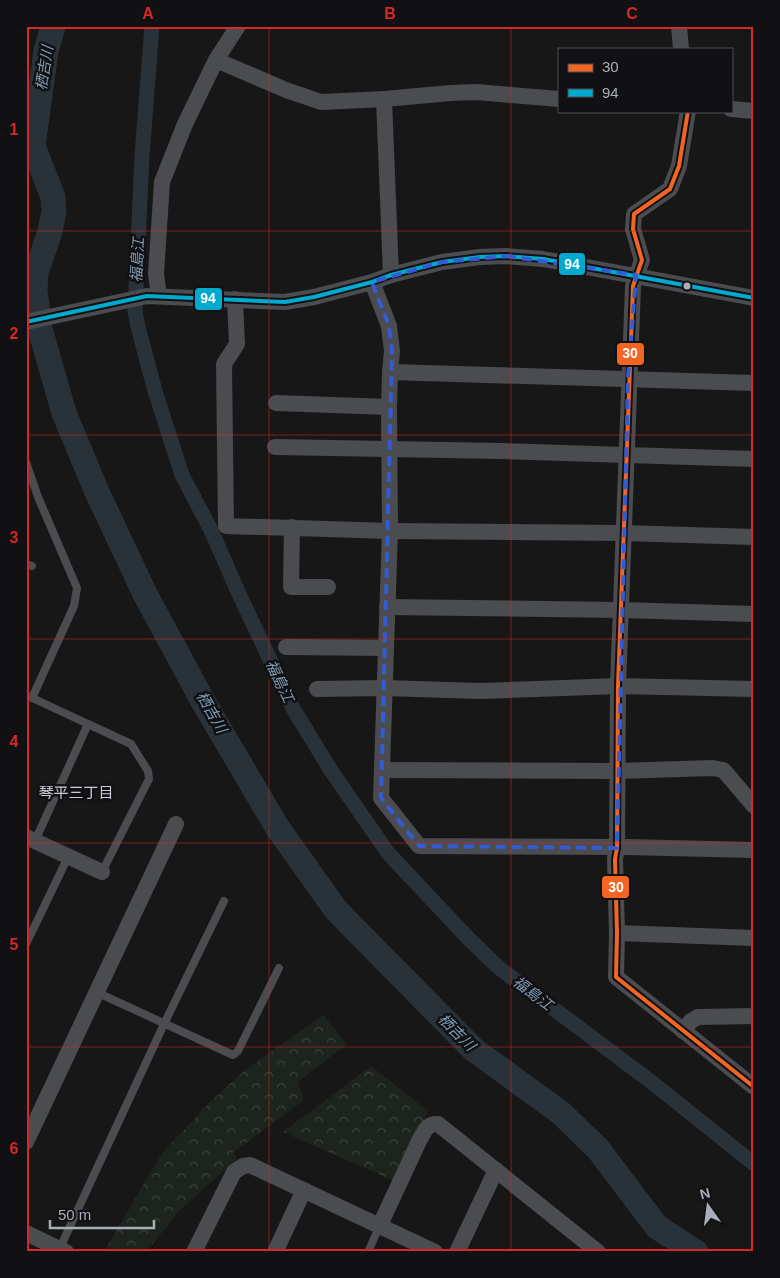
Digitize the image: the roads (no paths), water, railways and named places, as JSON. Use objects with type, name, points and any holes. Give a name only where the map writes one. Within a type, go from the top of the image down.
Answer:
[{"type":"street","points":[[153,296],[162,182],[185,124],[216,60],[238,26]]},
{"type":"street","points":[[679,26],[681,48]]},
{"type":"street","points":[[216,60],[286,90],[322,102],[384,99],[451,92],[476,92],[558,99]]},
{"type":"street","points":[[384,99],[391,275]]},
{"type":"street","points":[[732,109],[754,111]]},
{"type":"street","points":[[688,112],[679,166],[670,188],[634,214],[633,229],[642,260],[633,286],[628,379],[622,610],[618,686],[617,848],[615,859],[616,977],[754,1087]]},
{"type":"street","points":[[26,322],[101,305],[153,296],[285,302],[372,282],[391,275],[442,262],[506,256],[543,259],[754,298]]},
{"type":"street","points":[[372,282],[389,326],[392,352],[389,407],[390,531],[381,798],[419,846],[754,850]]},
{"type":"street","points":[[235,299],[237,344],[224,364],[226,526],[390,531],[624,532],[754,537]]},
{"type":"street","points":[[390,372],[754,383]]},
{"type":"street","points":[[276,403],[389,407]]},
{"type":"street","points":[[275,447],[626,454],[754,459]]},
{"type":"street","points":[[292,527],[291,587],[328,587]]},
{"type":"street","points":[[387,607],[754,614]]},
{"type":"street","points":[[286,646],[386,648]]},
{"type":"street","points":[[317,689],[385,688],[480,691],[618,686],[754,689]]},
{"type":"street","points":[[382,770],[617,771],[718,769],[726,773],[754,806]]},
{"type":"street","points":[[26,1142],[176,824]]},
{"type":"street","points":[[30,839],[102,872]]},
{"type":"street","points":[[617,933],[754,938]]},
{"type":"street","points":[[683,1031],[691,1021],[698,1017],[754,1016]]},
{"type":"street","points":[[380,1225],[420,1139],[428,1126],[438,1124],[598,1252]]},
{"type":"street","points":[[194,1252],[234,1172],[243,1166],[250,1165],[435,1252]]},
{"type":"street","points":[[457,1252],[496,1170]]},
{"type":"street","points":[[275,1252],[304,1190]]},
{"type":"street","points":[[26,1233],[61,1251]]},
{"type":"lane","points":[[26,462],[38,497],[77,588],[74,606],[29,696],[131,744],[148,771],[149,779],[102,872]]},
{"type":"lane","points":[[30,839],[88,724]]},
{"type":"lane","points":[[26,944],[68,857]]},
{"type":"lane","points":[[61,1251],[164,1024],[224,901]]},
{"type":"lane","points":[[96,992],[233,1056],[238,1051],[279,968]]},
{"type":"lane","points":[[368,1252],[380,1225]]},
{"type":"waterway","name":"栖吉川","points":[[53,26],[46,51],[33,146],[53,197],[54,212],[49,235],[36,272],[35,291],[40,329],[64,413],[97,492],[145,594],[204,703],[277,827],[336,910],[473,1049],[561,1113],[598,1149],[657,1227],[696,1252]]},
{"type":"waterway","name":"福島江","points":[[152,26],[142,156],[135,311],[138,327],[155,391],[182,475],[211,530],[294,710],[330,769],[388,853],[468,938],[498,967],[654,1084],[754,1164]]},
{"type":"district","name":"琴平三丁目","points":[[76,792]]}]
